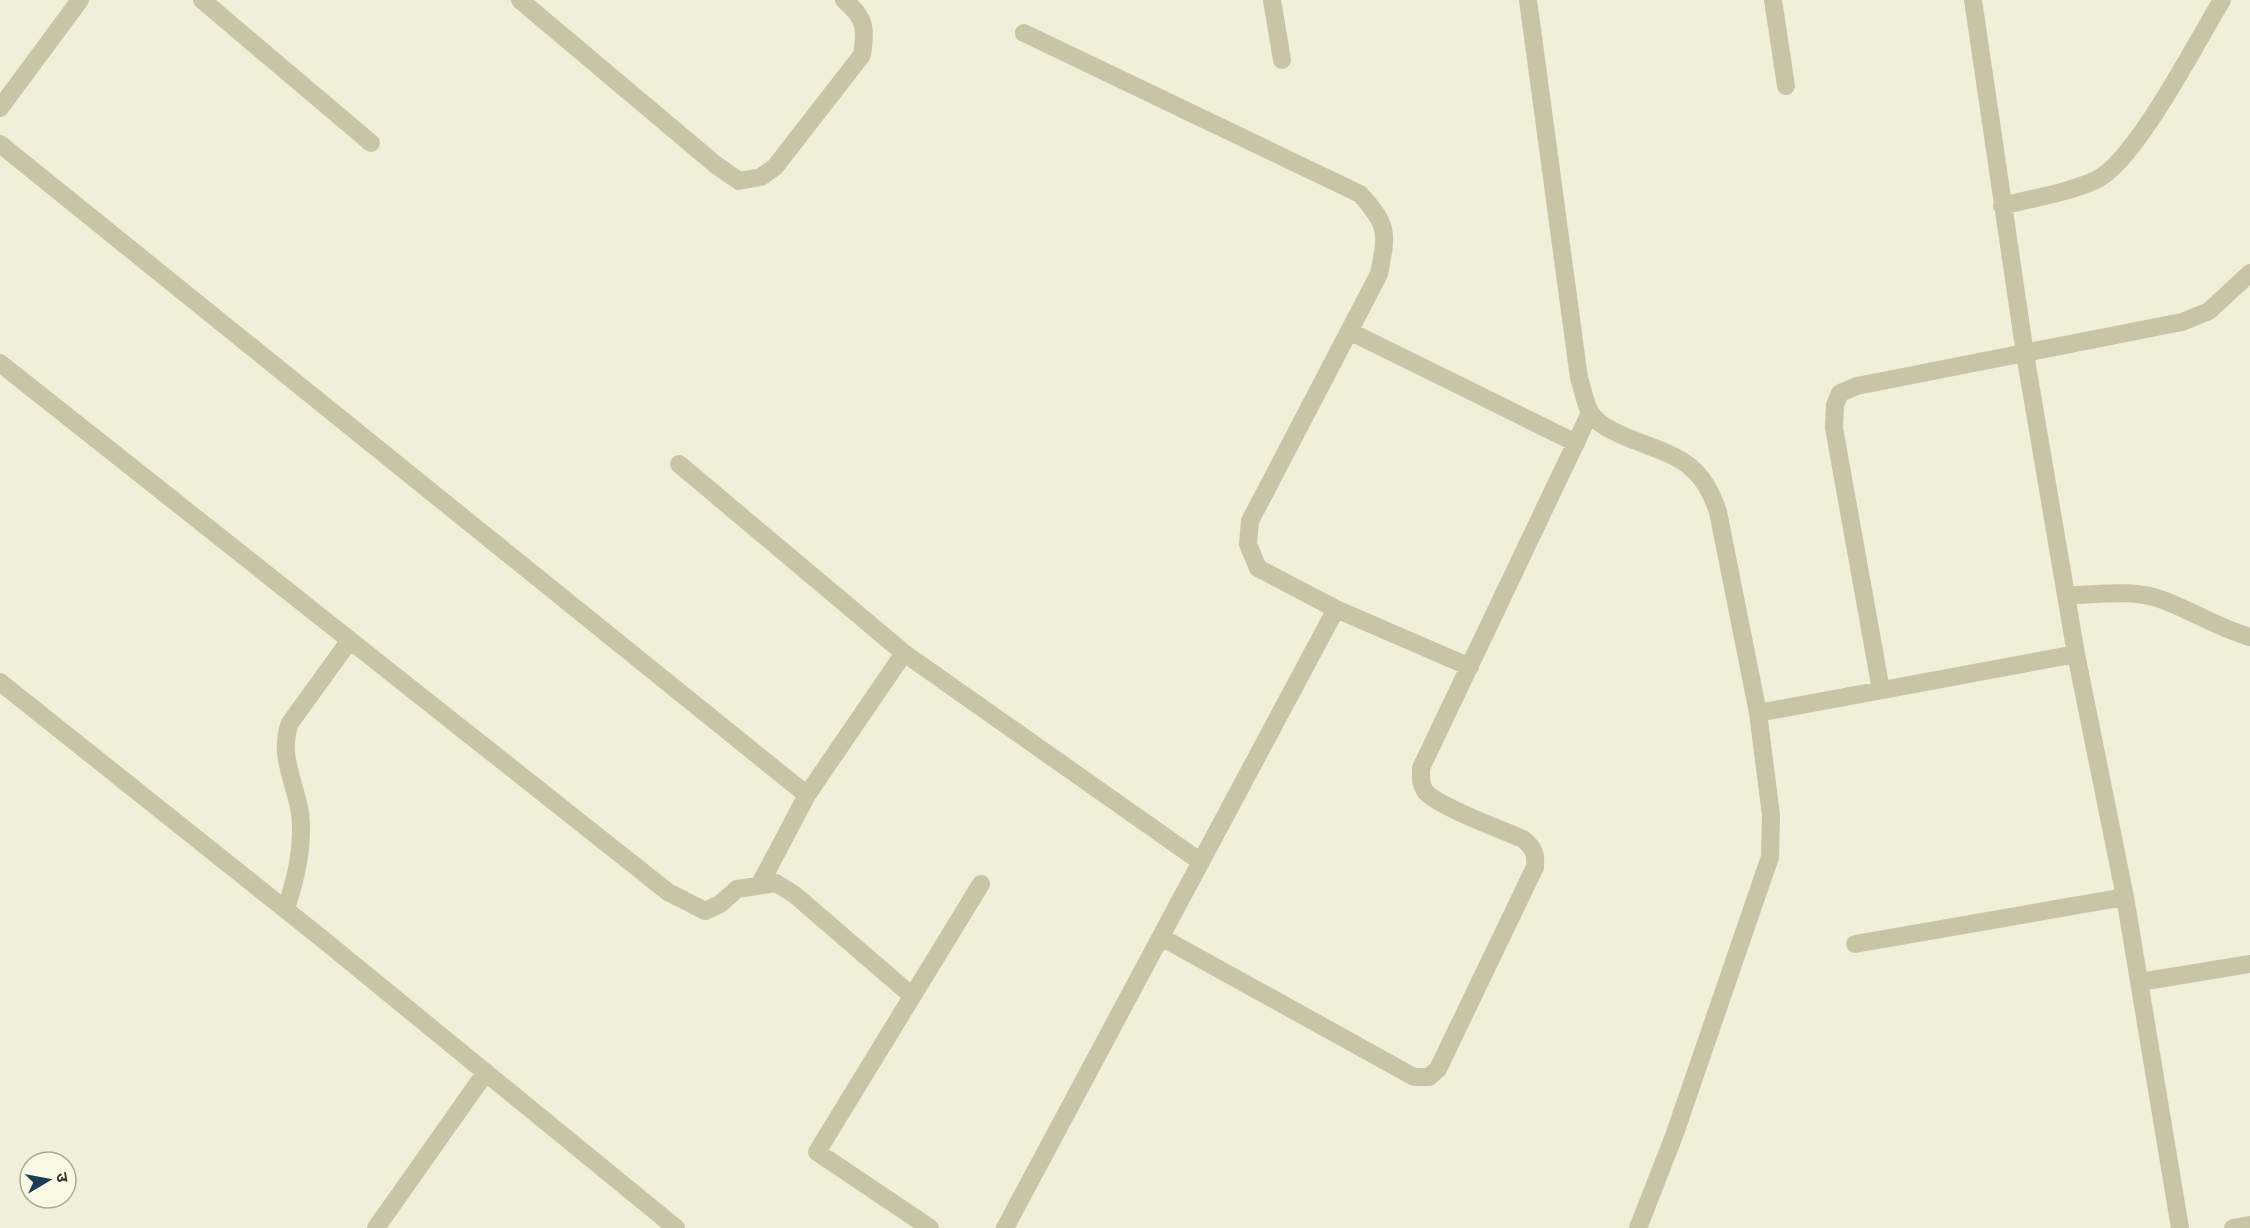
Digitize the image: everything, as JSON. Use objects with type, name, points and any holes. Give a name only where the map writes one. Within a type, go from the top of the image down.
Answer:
[{"type":"street","points":[[0,108],[80,0]]},
{"type":"street","points":[[202,0],[371,143]]},
{"type":"street","points":[[520,0],[716,165],[739,181],[761,177],[775,167],[862,55],[865,33],[861,16],[844,0]]},
{"type":"street","points":[[1272,0],[1282,60]]},
{"type":"street","points":[[1528,0],[1579,378],[1590,413],[1607,429],[1678,458],[1698,471],[1711,489],[1718,512],[1758,713],[1771,815],[1770,856],[1678,1125],[1638,1228]]},
{"type":"street","points":[[1773,0],[1786,86]]},
{"type":"street","points":[[1973,0],[2025,354],[2076,654],[2126,897],[2180,1228]]},
{"type":"street","points":[[2002,206],[2076,186],[2096,179],[2115,167],[2135,142],[2222,0]]},
{"type":"street","points":[[1024,33],[1360,194],[1381,217],[1385,244],[1379,274],[1250,521],[1248,544],[1258,568],[1336,609],[1470,667]]},
{"type":"street","points":[[0,144],[807,795]]},
{"type":"street","points":[[1881,690],[1834,428],[1835,405],[1840,393],[1857,386],[2182,322],[2209,311],[2250,273]]},
{"type":"street","points":[[1349,331],[1576,443]]},
{"type":"street","points":[[0,363],[668,892],[691,906],[705,911],[720,904],[738,889],[776,883],[795,895],[911,994]]},
{"type":"street","points":[[1161,937],[1414,1077],[1429,1077],[1438,1069],[1535,867],[1536,856],[1532,846],[1523,839],[1441,803],[1426,793],[1421,783],[1421,768],[1590,413]]},
{"type":"street","points":[[679,464],[904,653],[1201,862]]},
{"type":"street","points":[[2067,595],[2136,594],[2158,598],[2233,632],[2250,637]]},
{"type":"street","points":[[1005,1228],[1336,609]]},
{"type":"street","points":[[286,909],[301,852],[301,831],[299,812],[284,749],[286,734],[290,723],[350,640]]},
{"type":"street","points":[[760,884],[807,795],[904,653]]},
{"type":"street","points":[[1758,713],[2076,654]]},
{"type":"street","points":[[0,682],[286,909],[676,1228]]},
{"type":"street","points":[[930,1228],[817,1152],[911,994],[981,884]]},
{"type":"street","points":[[1855,944],[2126,897]]},
{"type":"street","points":[[2140,982],[2250,964]]},
{"type":"street","points":[[376,1228],[486,1072]]},
{"type":"street","points":[[2233,1228],[2250,1225]]}]
